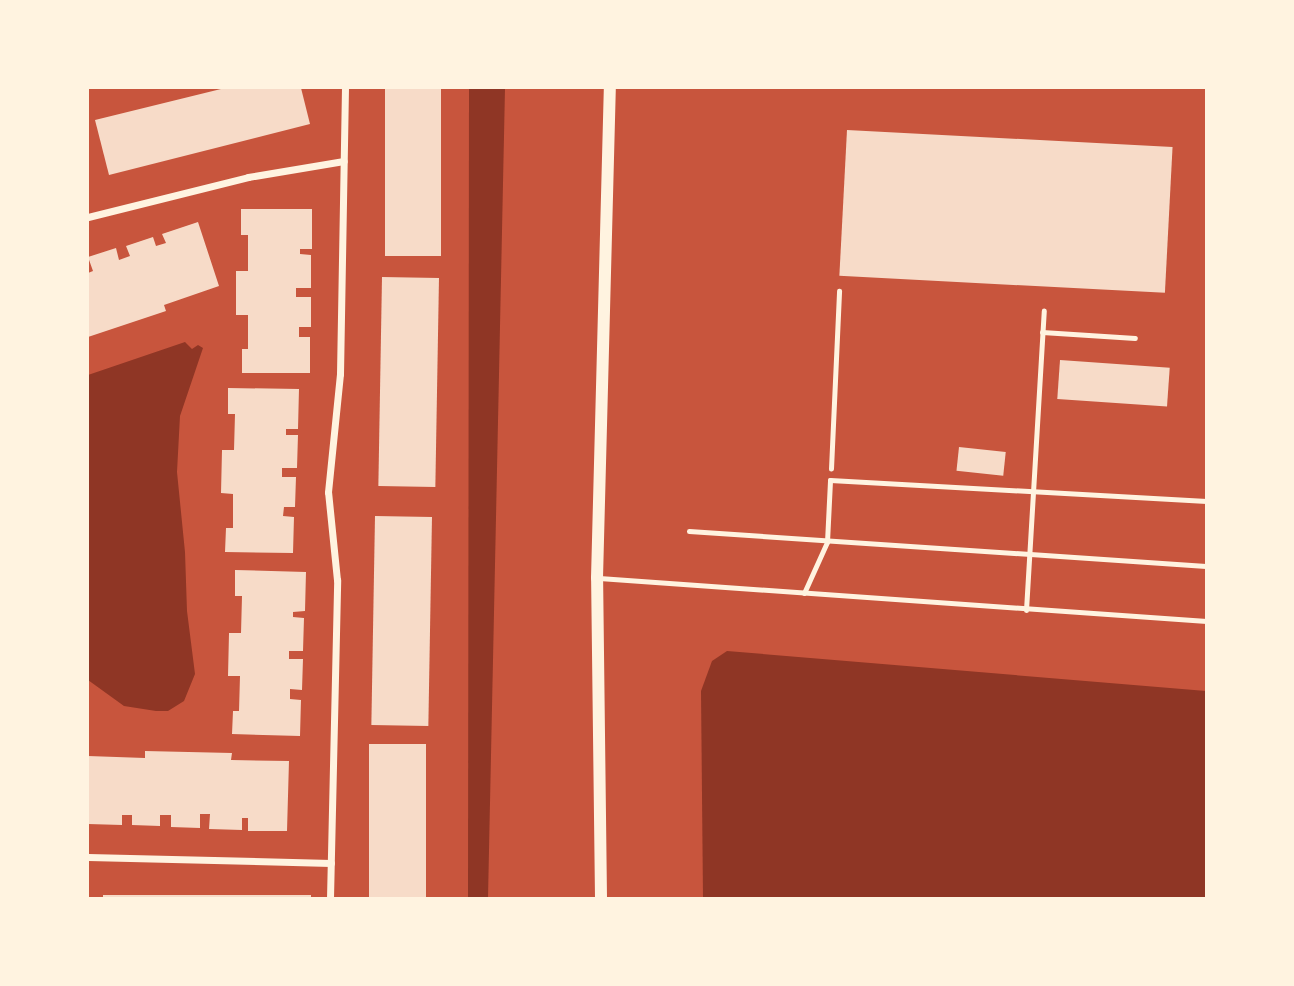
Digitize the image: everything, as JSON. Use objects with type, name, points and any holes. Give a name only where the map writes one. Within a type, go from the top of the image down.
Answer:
[{"type":"street","points":[[330,898],[337,580],[328,492],[340,374],[345,88]]},
{"type":"street","points":[[601,898],[597,578],[610,88]]},
{"type":"street","points":[[88,217],[248,177],[344,161]]},
{"type":"street","points":[[88,857],[331,863]]},
{"type":"lane","points":[[1026,610],[1044,311]]},
{"type":"lane","points":[[1042,332],[1135,338]]},
{"type":"lane","points":[[804,593],[827,542],[830,480],[1206,501]]},
{"type":"lane","points":[[689,531],[1206,566]]},
{"type":"lane","points":[[597,578],[1206,621]]},
{"type":"path","points":[[830,480],[839,291]]},
{"type":"shaded area","points":[[469,88],[505,88],[488,898],[468,898]]},
{"type":"shaded area","points":[[185,342],[192,349],[198,345],[203,348],[180,416],[177,472],[185,552],[187,611],[195,674],[184,701],[168,711],[156,711],[124,706],[88,680],[88,375]]},
{"type":"shaded area","points":[[727,651],[1206,691],[1206,898],[703,898],[701,691],[712,661]]},
{"type":"building","points":[[225,88],[301,88],[310,124],[109,175],[95,120]]},
{"type":"building","points":[[385,88],[441,88],[441,256],[385,256]]},
{"type":"building","points":[[847,130],[1173,147],[1165,293],[839,276]]},
{"type":"building","points":[[241,209],[312,209],[312,249],[300,249],[300,254],[311,255],[311,288],[296,288],[296,297],[311,297],[311,327],[299,327],[299,337],[310,337],[310,373],[242,373],[242,349],[248,349],[248,315],[236,315],[236,271],[248,271],[248,235],[241,235]]},
{"type":"building","points":[[198,222],[219,286],[164,305],[166,311],[88,337],[88,273],[93,271],[88,257],[116,248],[119,260],[130,256],[126,246],[153,237],[156,246],[166,243],[162,234]]},
{"type":"building","points":[[382,277],[439,278],[435,487],[378,486]]},
{"type":"building","points":[[1060,360],[1170,368],[1167,407],[1057,399]]},
{"type":"building","points":[[228,388],[299,389],[298,429],[286,429],[286,435],[298,435],[297,468],[282,468],[282,477],[296,477],[295,507],[284,507],[283,516],[294,517],[293,553],[225,552],[226,528],[233,528],[233,494],[221,493],[222,450],[234,450],[235,414],[228,414]]},
{"type":"building","points":[[959,447],[1006,452],[1003,476],[956,471]]},
{"type":"building","points":[[375,516],[432,517],[428,726],[371,725]]},
{"type":"building","points":[[235,570],[306,572],[305,611],[293,612],[293,617],[304,618],[303,651],[289,651],[289,659],[303,659],[302,690],[290,689],[290,699],[301,700],[300,736],[232,734],[233,711],[239,711],[240,676],[228,676],[229,633],[241,633],[242,596],[235,596]]},
{"type":"building","points":[[369,744],[426,744],[426,898],[369,898]]},
{"type":"building","points":[[145,751],[232,753],[231,760],[289,761],[287,831],[248,831],[248,818],[242,818],[242,830],[209,829],[210,814],[200,814],[200,828],[171,827],[171,815],[160,815],[160,826],[132,825],[132,815],[122,815],[122,825],[88,824],[88,756],[145,758]]},
{"type":"building","points":[[103,895],[311,895],[311,898],[103,898]]}]
